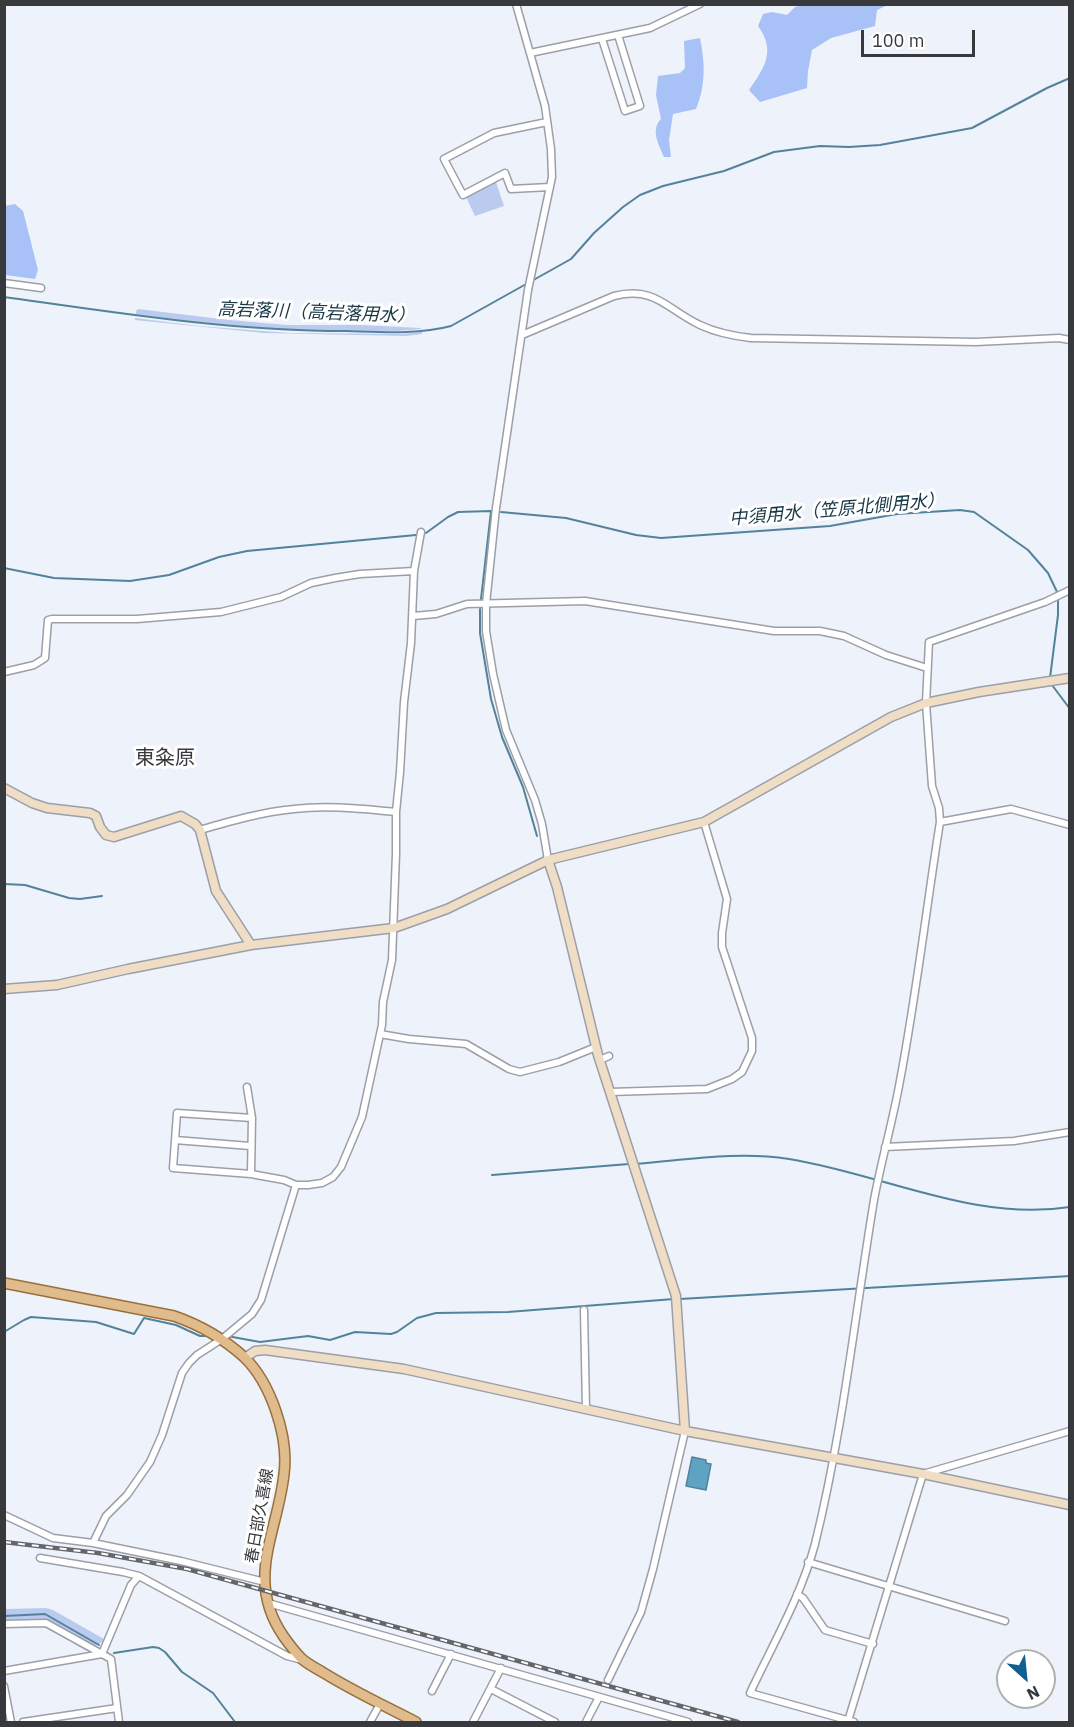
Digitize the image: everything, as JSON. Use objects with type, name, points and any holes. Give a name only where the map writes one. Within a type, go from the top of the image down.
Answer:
[{"type":"main road","name":"春日部久喜線","points":[[4,1283],[174,1316],[198,1324],[222,1339],[245,1358],[268,1393],[276,1411],[285,1454],[284,1474],[266,1559],[265,1582],[268,1603],[275,1622],[302,1660],[340,1683],[416,1722]]},
{"type":"street","points":[[516,4],[545,106],[552,177],[528,290],[496,508],[486,604],[487,640],[506,730],[535,800],[542,824],[549,861],[596,1047],[676,1296],[685,1431],[641,1612],[608,1680]]},
{"type":"street","points":[[530,53],[650,28],[700,4]]},
{"type":"street","points":[[602,39],[625,111],[640,106],[618,35]]},
{"type":"street","points":[[548,122],[494,133],[444,159],[463,195],[505,173],[512,189],[550,187]]},
{"type":"street","points":[[4,283],[41,288]]},
{"type":"street","points":[[522,334],[614,296],[639,293],[649,295],[699,325],[722,334],[751,338],[976,342],[1059,338],[1070,340]]},
{"type":"street","points":[[252,1118],[177,1113],[173,1168],[250,1174],[284,1180],[296,1185],[322,1183],[333,1176],[340,1167],[362,1117],[380,1034],[383,1002],[392,960],[396,812],[404,702],[409,670],[414,571],[422,532]]},
{"type":"street","points":[[4,672],[42,662],[45,658],[48,620],[52,619],[137,619],[221,612],[281,597],[311,583],[360,574],[414,571]]},
{"type":"street","points":[[923,1474],[851,1722],[750,1693],[797,1594],[814,1544],[846,1383],[878,1176],[899,1088],[911,1019],[940,822],[939,808],[932,786],[926,703],[929,642],[1045,602],[1070,590]]},
{"type":"street","points":[[413,616],[436,614],[461,605],[585,601],[774,631],[820,631],[844,636],[886,655],[927,668]]},
{"type":"street","points":[[4,989],[57,985],[251,945],[394,928],[447,909],[549,861],[704,822],[891,717],[926,703],[1070,678]]},
{"type":"street","points":[[4,788],[47,808],[90,813],[96,816],[106,835],[114,837],[181,816],[195,824],[200,830],[216,891],[251,945]]},
{"type":"street","points":[[200,830],[239,819],[294,809],[338,808],[396,812]]},
{"type":"street","points":[[940,822],[1011,809],[1070,825]]},
{"type":"street","points":[[610,1092],[706,1089],[732,1079],[742,1072],[752,1051],[752,1038],[722,947],[727,899],[704,822]]},
{"type":"street","points":[[380,1034],[466,1044],[509,1069],[520,1072],[559,1062],[596,1047]]},
{"type":"street","points":[[600,1060],[609,1056]]},
{"type":"street","points":[[247,1087],[252,1118],[250,1174]]},
{"type":"street","points":[[885,1147],[1014,1141],[1070,1132]]},
{"type":"street","points":[[175,1140],[250,1146]]},
{"type":"street","points":[[93,1543],[106,1516],[127,1495],[150,1462],[162,1435],[182,1373],[197,1355],[222,1339],[252,1314],[261,1300],[296,1185]]},
{"type":"street","points":[[584,1310],[586,1409]]},
{"type":"street","points":[[245,1358],[255,1352],[266,1350],[404,1369],[685,1431],[923,1474],[1070,1505]]},
{"type":"street","points":[[923,1474],[1070,1431]]},
{"type":"street","points":[[4,1515],[53,1538],[93,1543],[181,1561],[265,1582]]},
{"type":"street","points":[[40,1558],[138,1576],[286,1656],[302,1660]]},
{"type":"street","points":[[808,1562],[1005,1621]]},
{"type":"street","points":[[102,1654],[131,1585],[138,1576]]},
{"type":"street","points":[[797,1594],[803,1598],[825,1630],[873,1644]]},
{"type":"street","points":[[268,1603],[688,1722]]},
{"type":"street","points":[[4,1624],[46,1623],[111,1659],[119,1722]]},
{"type":"street","points":[[4,1671],[102,1654]]},
{"type":"street","points":[[432,1691],[451,1654]]},
{"type":"street","points":[[473,1722],[501,1668]]},
{"type":"street","points":[[4,1686],[11,1722]]},
{"type":"street","points":[[490,1689],[555,1722]]},
{"type":"street","points":[[586,1722],[599,1697]]},
{"type":"street","points":[[370,1722],[380,1704]]},
{"type":"street","points":[[23,1722],[117,1708]]},
{"type":"shaded area","points":[[804,5],[888,5],[877,10],[875,26],[831,38],[812,50],[807,88],[760,102],[749,90],[760,74],[766,59],[766,43],[758,26],[763,14],[772,12],[787,15],[795,7]]},
{"type":"shaded area","points":[[700,38],[704,74],[702,91],[696,109],[673,114],[669,140],[671,157],[664,157],[656,133],[661,119],[656,95],[658,76],[680,73],[685,68],[684,41]]},
{"type":"shaded area","points":[[495,179],[504,206],[475,216],[465,195]]},
{"type":"shaded area","points":[[15,204],[23,211],[38,270],[35,279],[5,275],[5,206]]},
{"type":"shaded area","points":[[138,309],[287,325],[361,325],[421,329],[397,331],[291,330],[136,314]]},
{"type":"shaded area","points":[[135,318],[289,333],[402,334],[422,332],[422,334],[406,336],[264,333],[135,320]]},
{"type":"shaded area","points":[[692,1457],[706,1460],[706,1463],[711,1464],[706,1490],[686,1486]]},
{"type":"shaded area","points":[[46,1608],[104,1639],[93,1647],[47,1621],[5,1621],[4,1609]]},
{"type":"waterway","name":"高岩落川（高岩落用水）","points":[[4,297],[175,320],[260,328],[386,332],[438,329],[451,326],[571,259],[594,233],[640,195],[663,186],[724,171],[774,152],[820,146],[880,145],[972,128],[1070,78]]},
{"type":"waterway","name":"中須用水（笠原北側用水）","points":[[501,512],[566,518],[636,535],[661,538],[830,526],[897,514],[960,510],[974,512],[1028,550],[1048,573],[1058,594],[1058,615],[1050,678]]},
{"type":"waterway","points":[[426,533],[458,512],[491,511],[481,599]]},
{"type":"waterway","name":"中須用水（笠原北側用水）","points":[[4,568],[54,578],[130,581],[169,575],[219,557],[247,551],[416,535]]},
{"type":"waterway","points":[[480,609],[480,633],[491,699],[502,737],[523,787],[537,836]]},
{"type":"waterway","name":"中須用水（笠原北側用水）","points":[[1052,685],[1070,709]]},
{"type":"waterway","points":[[4,884],[25,885],[69,898],[102,896]]},
{"type":"waterway","points":[[635,1164],[712,1157],[770,1157],[824,1166],[928,1194],[998,1208],[1034,1210],[1070,1207]]},
{"type":"waterway","points":[[492,1175],[629,1164]]},
{"type":"waterway","points":[[680,1299],[1070,1276]]},
{"type":"waterway","points":[[227,1336],[260,1342],[308,1336],[330,1340],[355,1332],[391,1334],[417,1318],[436,1313],[508,1312],[674,1299]]},
{"type":"waterway","points":[[4,1332],[31,1317],[96,1322],[134,1334],[144,1318],[176,1325],[200,1336],[209,1336]]},
{"type":"waterway","points":[[4,1616],[45,1614],[99,1645]]},
{"type":"waterway","points":[[114,1653],[159,1648],[182,1672],[213,1693],[235,1722]]},
{"type":"railway","points":[[4,1542],[98,1553],[187,1569],[738,1722]]},
{"type":"district","name":"東粂原","points":[[165,758]]}]
